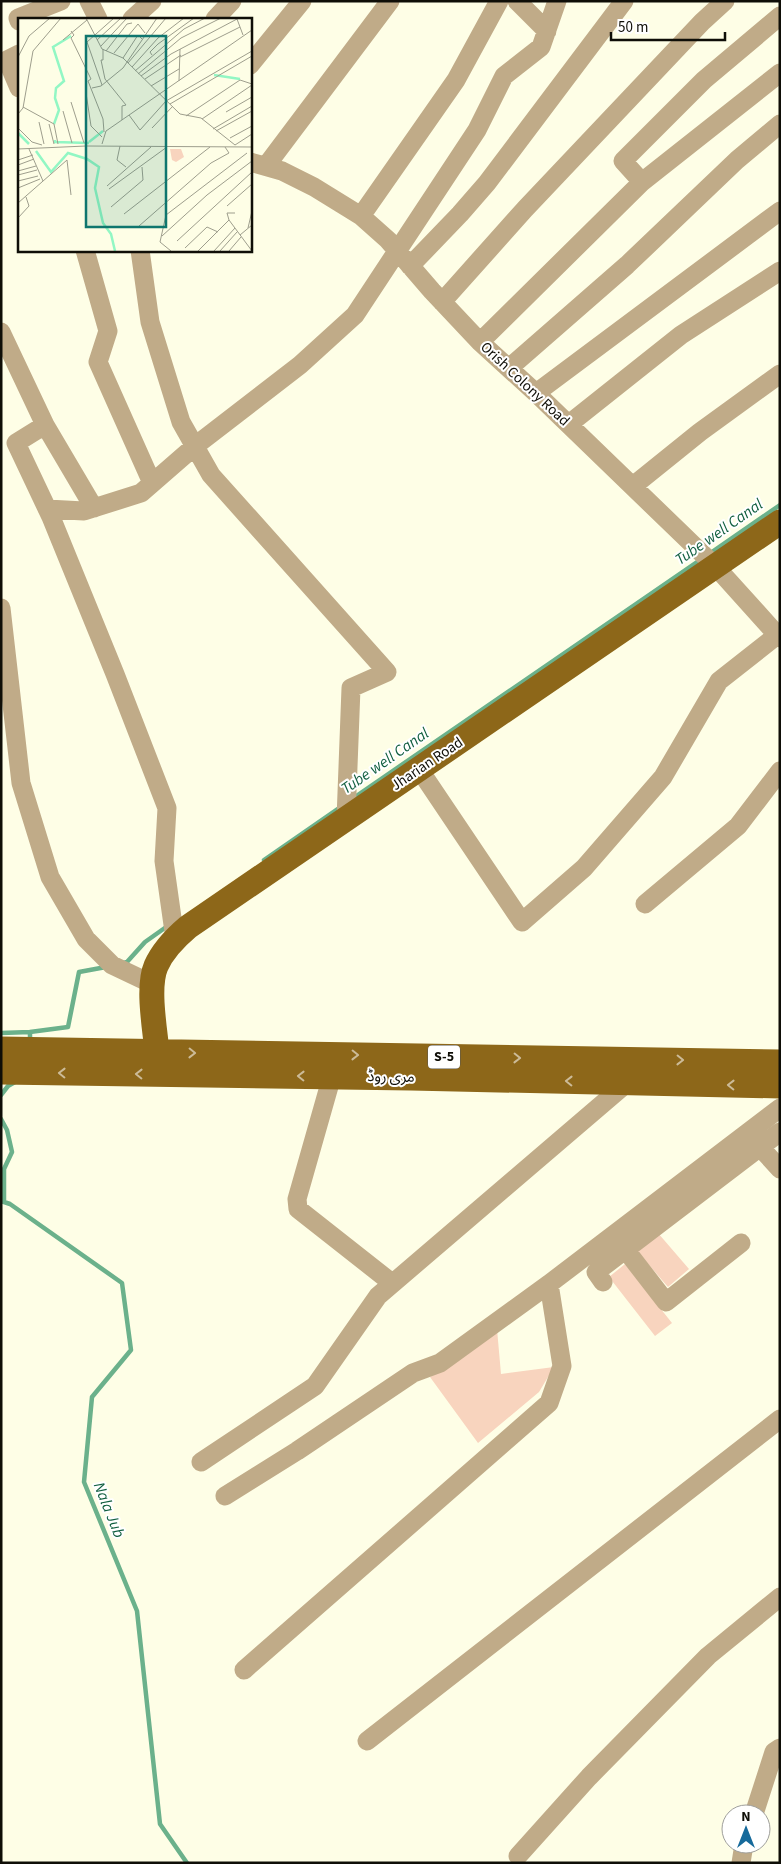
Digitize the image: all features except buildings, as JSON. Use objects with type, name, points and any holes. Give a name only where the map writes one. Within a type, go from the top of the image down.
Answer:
[{"type":"main road","name":"Jharian Road","points":[[157,1052],[152,984],[156,967],[174,939],[188,927],[780,522]]},
{"type":"main road","name":"مری روڈ","points":[[1,1049],[110,1062],[332,1076],[411,1067],[780,1062]]},
{"type":"main road","name":"مری روڈ","points":[[1,1072],[110,1062],[157,1052],[628,1082],[780,1086]]},
{"type":"street","points":[[18,18],[61,1]]},
{"type":"street","points":[[89,1],[98,18]]},
{"type":"street","points":[[133,18],[152,1]]},
{"type":"street","points":[[216,18],[232,1]]},
{"type":"street","points":[[251,64],[302,1]]},
{"type":"street","points":[[258,164],[390,1]]},
{"type":"street","points":[[361,216],[456,80],[499,1]]},
{"type":"street","points":[[516,1],[547,31]]},
{"type":"street","points":[[47,509],[84,511],[141,493],[195,446],[300,365],[355,315],[477,130],[504,76],[541,47],[557,1]]},
{"type":"street","points":[[410,266],[487,184],[624,1]]},
{"type":"street","points":[[442,302],[545,188],[702,22],[726,1]]},
{"type":"street","points":[[642,182],[623,162],[704,80],[780,16]]},
{"type":"street","points":[[18,54],[7,60],[18,86]]},
{"type":"street","points":[[480,342],[642,182],[780,73]]},
{"type":"street","points":[[509,368],[627,265],[737,160],[780,124]]},
{"type":"street","name":"Orish Colony Road","points":[[258,164],[282,171],[314,187],[361,216],[398,251],[480,342],[569,424],[716,567],[779,635]]},
{"type":"street","points":[[536,393],[780,211]]},
{"type":"street","points":[[85,251],[108,331],[98,362],[152,483]]},
{"type":"street","points":[[140,251],[150,322],[181,422],[211,475],[387,672],[351,688],[346,819]]},
{"type":"street","points":[[569,424],[680,335],[780,271]]},
{"type":"street","points":[[1,332],[45,424],[94,508]]},
{"type":"street","points":[[633,486],[700,432],[780,374]]},
{"type":"street","points":[[45,424],[16,442],[47,509],[115,674],[167,808],[164,861],[174,939]]},
{"type":"street","points":[[1,608],[21,783],[50,876],[86,939],[112,965],[152,984]]},
{"type":"street","points":[[419,769],[522,922],[584,868],[663,777],[719,681],[779,635]]},
{"type":"street","points":[[645,904],[738,826],[780,771]]},
{"type":"street","points":[[332,1076],[297,1199],[298,1210],[392,1283]]},
{"type":"street","points":[[201,1462],[315,1386],[378,1296],[628,1082]]},
{"type":"street","points":[[225,1496],[298,1451],[413,1372],[440,1364],[549,1284],[780,1108]]},
{"type":"street","points":[[603,1282],[596,1272],[780,1132]]},
{"type":"street","points":[[760,1146],[780,1169]]},
{"type":"street","points":[[625,1250],[666,1302],[741,1243]]},
{"type":"street","points":[[244,1670],[549,1403],[562,1366],[549,1284]]},
{"type":"street","points":[[367,1742],[780,1419]]},
{"type":"street","points":[[518,1856],[589,1777],[708,1656],[780,1597]]},
{"type":"street","points":[[757,1804],[774,1752],[780,1748]]},
{"type":"shaded area","points":[[658,1233],[689,1269],[668,1287],[637,1251]]},
{"type":"shaded area","points":[[625,1264],[672,1323],[655,1336],[609,1277]]},
{"type":"shaded area","points":[[497,1329],[501,1374],[554,1367],[539,1392],[478,1443],[430,1377],[453,1364]]},
{"type":"waterway","name":"Tube well Canal","points":[[709,554],[780,505]]},
{"type":"waterway","name":"Tube well Canal","points":[[352,799],[700,560]]},
{"type":"waterway","name":"Tube well Canal","points":[[264,860],[342,806]]},
{"type":"waterway","name":"Tube well Canal","points":[[124,963],[145,942],[169,925]]},
{"type":"waterway","name":"Tube well Canal","points":[[30,1032],[68,1027],[79,972],[106,967]]},
{"type":"waterway","points":[[1,1033],[30,1032],[30,1042]]},
{"type":"waterway","points":[[1,1095],[8,1086],[15,1082]]},
{"type":"waterway","points":[[1,1119],[7,1130],[12,1152],[4,1169],[4,1202]]},
{"type":"waterway","name":"Nala Jub","points":[[1,1201],[10,1204],[122,1283],[131,1350],[92,1397],[84,1482],[137,1611],[160,1824],[187,1863]]}]
